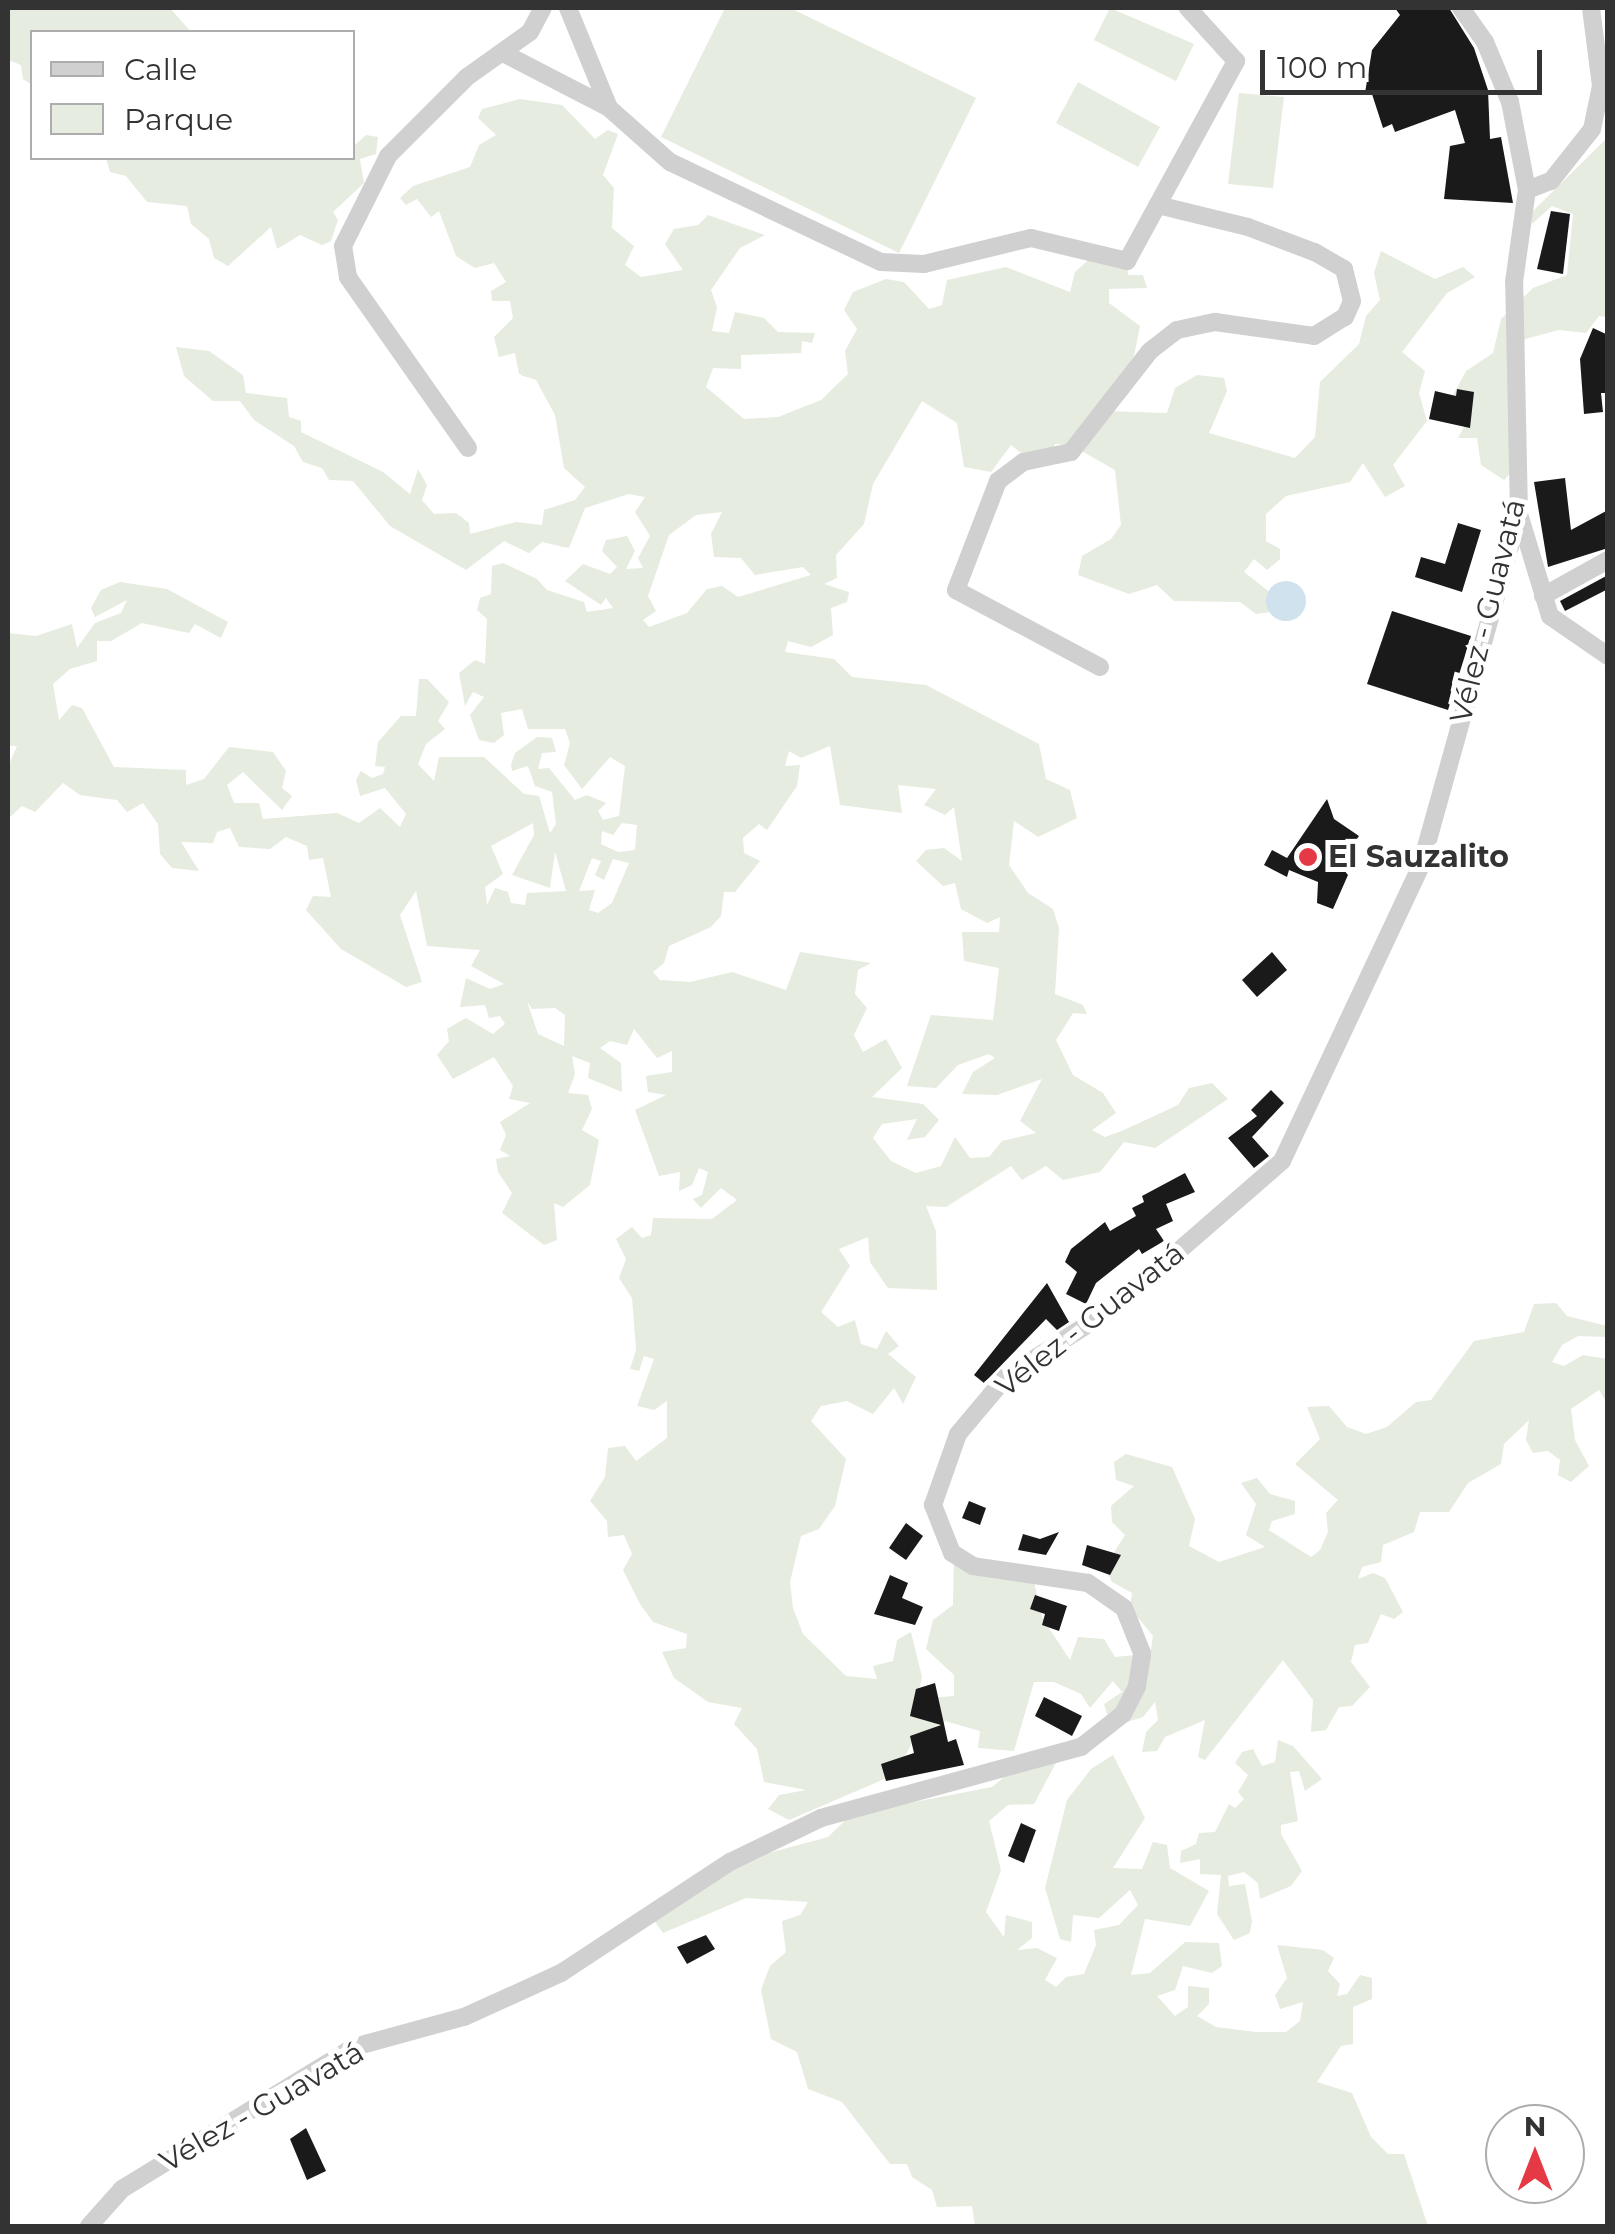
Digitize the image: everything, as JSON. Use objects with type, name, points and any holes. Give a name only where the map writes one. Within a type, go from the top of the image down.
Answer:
[{"type":"street","points":[[468,448],[348,276],[343,246],[388,156],[467,77],[505,54],[530,32],[544,8]]},
{"type":"street","points":[[568,8],[610,108]]},
{"type":"street","points":[[505,54],[610,108],[670,162],[881,262],[924,264],[1032,238],[1127,261],[1236,61],[1188,8]]},
{"type":"street","name":"Vélez - Guavatá","points":[[89,2226],[122,2189],[354,2047],[464,2017],[562,1973],[730,1862],[821,1818],[1080,1747],[1123,1714],[1137,1686],[1142,1653],[1124,1608],[1088,1583],[974,1566],[952,1553],[933,1505],[958,1434],[1006,1377],[1113,1308],[1282,1161],[1421,865],[1519,513],[1514,282],[1527,190],[1510,102],[1485,42],[1461,8]]},
{"type":"street","points":[[1527,190],[1551,181],[1581,149],[1602,106],[1593,12]]},
{"type":"street","points":[[1100,667],[956,590],[998,481],[1023,462],[1071,452],[1150,352],[1177,330],[1215,322],[1314,336],[1345,317],[1352,301],[1344,269],[1314,252],[1248,227],[1158,205]]},
{"type":"street","points":[[1519,513],[1550,616],[1608,656]]},
{"type":"street","points":[[1543,596],[1608,560]]},
{"type":"green space","points":[[8,8],[170,8],[189,30],[30,30],[30,84],[23,79],[21,65],[8,60]]},
{"type":"green space","points":[[725,8],[790,8],[976,98],[899,253],[661,137]]},
{"type":"green space","points":[[1110,8],[1194,44],[1176,81],[1094,40]]},
{"type":"green space","points":[[1078,82],[1160,127],[1138,167],[1056,123]]},
{"type":"green space","points":[[1239,93],[1284,97],[1273,188],[1228,184]]},
{"type":"green space","points":[[520,99],[562,105],[595,139],[608,130],[618,134],[603,175],[614,188],[612,228],[634,246],[625,265],[641,277],[683,270],[665,244],[674,229],[698,225],[708,215],[765,235],[740,248],[711,290],[717,307],[712,331],[729,333],[735,312],[764,318],[778,332],[815,333],[812,343],[802,341],[801,353],[741,355],[741,369],[713,368],[706,387],[744,419],[778,417],[821,400],[848,374],[845,351],[857,329],[844,310],[853,292],[886,279],[904,282],[929,309],[942,305],[947,280],[1006,267],[1070,292],[1075,272],[1104,246],[1127,256],[1128,275],[1143,275],[1147,288],[1109,289],[1109,303],[1140,326],[1134,356],[1104,411],[1167,413],[1175,388],[1197,375],[1224,378],[1227,391],[1209,433],[1295,458],[1315,437],[1320,382],[1359,344],[1366,316],[1380,300],[1374,273],[1381,251],[1435,279],[1463,267],[1475,277],[1447,293],[1402,352],[1425,371],[1419,393],[1427,421],[1393,465],[1405,486],[1385,497],[1363,463],[1350,482],[1286,496],[1266,514],[1266,541],[1280,549],[1280,559],[1267,570],[1254,559],[1244,572],[1272,594],[1270,612],[1256,614],[1240,602],[1174,601],[1157,585],[1129,594],[1078,575],[1082,556],[1111,539],[1121,525],[1115,470],[1071,445],[1055,444],[1050,459],[1030,460],[1011,445],[991,472],[964,467],[957,423],[922,401],[873,484],[864,524],[836,555],[837,578],[824,584],[849,592],[847,602],[831,608],[833,635],[811,647],[788,641],[785,652],[834,659],[852,677],[926,685],[1039,744],[1046,779],[1070,790],[1077,818],[1038,837],[1014,821],[1009,865],[1028,893],[1053,909],[1059,928],[1055,994],[1083,1005],[1087,1014],[1073,1013],[1056,1040],[1073,1075],[1103,1093],[1116,1113],[1092,1130],[1105,1137],[1124,1130],[1178,1105],[1189,1088],[1212,1083],[1228,1099],[1155,1148],[1124,1142],[1100,1172],[1063,1180],[1046,1166],[1022,1180],[1011,1166],[946,1207],[926,1206],[936,1231],[937,1290],[888,1288],[870,1262],[868,1237],[839,1249],[850,1266],[821,1312],[838,1327],[855,1320],[861,1344],[877,1349],[886,1331],[899,1346],[888,1354],[916,1377],[903,1404],[894,1388],[873,1414],[847,1401],[821,1406],[811,1421],[846,1459],[835,1506],[819,1529],[801,1536],[790,1582],[793,1608],[803,1634],[846,1676],[877,1679],[873,1666],[893,1661],[897,1640],[911,1632],[922,1677],[917,1699],[954,1696],[954,1675],[926,1649],[933,1620],[953,1605],[954,1553],[1033,1578],[1043,1619],[1070,1660],[1078,1637],[1104,1639],[1115,1657],[1135,1655],[1148,1670],[1153,1636],[1130,1608],[1132,1593],[1112,1582],[1105,1567],[1125,1535],[1112,1522],[1111,1506],[1134,1486],[1116,1480],[1114,1462],[1126,1454],[1172,1467],[1195,1519],[1189,1546],[1219,1562],[1265,1547],[1246,1535],[1256,1504],[1241,1483],[1257,1478],[1270,1494],[1295,1501],[1295,1514],[1272,1521],[1269,1530],[1311,1557],[1320,1550],[1328,1532],[1326,1513],[1338,1500],[1295,1464],[1320,1439],[1307,1407],[1329,1406],[1347,1427],[1366,1434],[1387,1427],[1416,1402],[1431,1400],[1474,1341],[1524,1332],[1534,1304],[1556,1303],[1567,1316],[1607,1326],[1607,1337],[1578,1336],[1562,1345],[1552,1362],[1564,1366],[1583,1355],[1607,1359],[1607,1403],[1599,1390],[1571,1409],[1575,1440],[1589,1466],[1571,1482],[1558,1475],[1560,1460],[1548,1451],[1533,1453],[1526,1440],[1529,1420],[1504,1444],[1501,1464],[1468,1483],[1449,1512],[1420,1512],[1414,1532],[1383,1545],[1381,1562],[1362,1567],[1358,1579],[1373,1573],[1385,1578],[1403,1612],[1394,1619],[1381,1614],[1368,1643],[1355,1645],[1351,1662],[1370,1687],[1352,1706],[1339,1707],[1326,1730],[1311,1732],[1313,1700],[1283,1660],[1205,1760],[1198,1757],[1205,1720],[1165,1737],[1157,1751],[1142,1752],[1146,1732],[1158,1720],[1155,1702],[1143,1717],[1111,1727],[1104,1704],[1122,1692],[1113,1681],[1090,1708],[1081,1694],[1054,1682],[1034,1682],[1014,1751],[978,1748],[980,1731],[945,1721],[914,1739],[896,1774],[789,1820],[768,1809],[779,1795],[806,1790],[764,1782],[757,1749],[734,1724],[742,1708],[708,1702],[674,1678],[662,1652],[686,1648],[687,1634],[653,1622],[623,1570],[632,1554],[624,1535],[608,1537],[607,1521],[590,1501],[605,1477],[608,1448],[625,1446],[636,1461],[667,1438],[667,1401],[654,1410],[637,1406],[654,1359],[644,1356],[639,1371],[630,1369],[636,1350],[632,1298],[619,1278],[626,1259],[616,1239],[632,1227],[642,1238],[651,1235],[653,1218],[712,1219],[737,1200],[721,1188],[701,1208],[693,1199],[702,1195],[708,1172],[699,1168],[692,1185],[679,1191],[680,1172],[659,1176],[635,1110],[666,1095],[648,1092],[646,1076],[672,1072],[672,1051],[657,1058],[634,1029],[627,1045],[610,1041],[600,1048],[621,1063],[622,1092],[588,1078],[590,1063],[572,1056],[575,1074],[568,1093],[588,1095],[592,1109],[582,1130],[599,1140],[590,1185],[563,1207],[554,1203],[557,1240],[544,1245],[502,1213],[512,1193],[498,1172],[496,1159],[510,1156],[500,1150],[506,1135],[500,1122],[530,1103],[509,1099],[513,1086],[494,1057],[453,1079],[437,1055],[449,1041],[447,1029],[466,1018],[493,1034],[505,1024],[500,1016],[489,1018],[485,1005],[460,1007],[466,978],[490,989],[504,984],[471,966],[480,950],[427,946],[416,891],[400,915],[422,982],[406,987],[341,949],[306,910],[313,896],[331,897],[323,858],[309,860],[307,846],[286,837],[270,849],[239,847],[230,828],[217,832],[213,843],[181,842],[199,871],[172,868],[160,854],[158,824],[143,803],[127,812],[117,800],[80,795],[63,783],[35,812],[22,806],[8,819],[8,767],[17,746],[8,746],[8,633],[36,636],[72,624],[77,648],[95,623],[121,613],[127,600],[95,617],[91,608],[101,590],[120,582],[167,589],[228,622],[221,638],[195,624],[189,633],[142,623],[111,641],[97,641],[97,661],[70,669],[53,684],[59,720],[72,705],[82,708],[114,767],[186,770],[186,785],[204,779],[229,747],[273,752],[286,771],[282,788],[292,796],[282,810],[243,772],[227,785],[234,803],[259,803],[263,819],[337,813],[359,823],[380,808],[400,827],[406,814],[385,788],[360,796],[356,780],[361,771],[372,778],[383,774],[385,767],[375,766],[378,742],[401,716],[416,716],[419,679],[427,679],[449,702],[438,721],[445,729],[426,744],[418,764],[434,781],[439,757],[484,757],[524,794],[539,796],[550,833],[556,824],[552,792],[535,786],[528,766],[512,771],[511,765],[515,753],[537,737],[552,738],[556,752],[542,753],[538,769],[549,768],[575,800],[587,795],[606,803],[598,811],[603,820],[619,816],[625,766],[610,757],[582,789],[564,765],[570,743],[565,729],[528,729],[522,709],[501,713],[504,735],[494,743],[479,740],[470,715],[484,697],[473,692],[465,706],[459,673],[475,660],[485,664],[487,619],[477,610],[480,598],[491,594],[492,566],[503,563],[537,579],[547,590],[584,602],[587,612],[613,608],[606,598],[601,605],[565,581],[583,564],[610,574],[617,567],[602,551],[606,540],[627,536],[635,551],[626,569],[643,568],[638,558],[650,536],[635,512],[645,497],[629,494],[585,508],[569,548],[542,542],[529,553],[504,541],[466,570],[390,526],[353,481],[329,480],[322,468],[303,462],[294,446],[254,420],[240,401],[213,401],[184,376],[176,347],[209,351],[243,375],[246,393],[287,398],[289,417],[301,421],[301,432],[383,472],[410,494],[418,469],[427,485],[422,500],[434,514],[456,513],[469,523],[470,534],[516,522],[542,525],[544,510],[575,500],[585,487],[564,468],[555,415],[536,380],[519,374],[515,353],[499,357],[494,337],[513,318],[510,301],[492,301],[491,291],[506,282],[494,263],[475,268],[456,256],[439,211],[431,217],[417,199],[406,205],[400,198],[413,186],[470,167],[479,145],[496,135],[478,118],[482,109]],"holes":[[[722,512],[711,534],[714,557],[741,558],[755,575],[803,567],[811,575],[738,597],[722,586],[707,589],[687,613],[649,627],[643,620],[656,611],[648,596],[669,535],[696,515]],[[830,746],[840,805],[902,813],[898,785],[936,789],[924,805],[945,815],[954,807],[962,861],[944,848],[926,850],[916,861],[943,886],[955,883],[961,909],[987,923],[1000,917],[999,932],[962,932],[964,961],[999,968],[993,1020],[931,1015],[907,1086],[936,1088],[958,1065],[989,1054],[995,1058],[973,1072],[962,1094],[997,1095],[1042,1079],[1020,1121],[1036,1133],[1002,1141],[989,1157],[970,1158],[955,1137],[941,1166],[916,1173],[891,1161],[873,1138],[882,1124],[917,1119],[907,1140],[925,1137],[939,1120],[923,1104],[872,1097],[902,1068],[886,1039],[863,1052],[854,1035],[867,1008],[855,994],[858,970],[871,963],[800,952],[786,990],[732,972],[690,982],[660,980],[653,972],[664,963],[669,946],[711,927],[721,916],[724,892],[735,892],[760,861],[744,853],[743,838],[759,824],[767,830],[797,786],[800,765],[785,766],[789,751],[801,758]],[[533,823],[534,835],[512,875],[550,888],[555,852],[566,891],[527,893],[525,905],[511,903],[508,892],[495,888],[487,905],[485,887],[503,874],[491,846]],[[622,823],[637,825],[635,850],[618,852],[601,844],[602,831],[613,835]],[[592,858],[601,861],[595,875],[604,880],[613,859],[629,863],[612,903],[598,913],[589,910],[595,890],[579,891]],[[527,1001],[532,1009],[555,1008],[565,1015],[564,1046],[538,1034]]]},
{"type":"green space","points":[[366,135],[378,137],[376,154],[360,159],[364,183],[333,212],[338,220],[331,241],[322,245],[300,235],[277,249],[271,227],[228,266],[214,258],[209,239],[191,224],[187,206],[147,202],[126,176],[110,172],[107,160],[355,160],[355,145]]},
{"type":"green space","points":[[1607,138],[1607,317],[1599,316],[1586,333],[1559,330],[1525,339],[1517,373],[1516,467],[1504,480],[1481,465],[1477,438],[1458,438],[1466,423],[1452,397],[1466,371],[1493,353],[1501,319],[1533,288],[1567,275],[1573,214],[1552,206],[1532,224],[1532,212]]},
{"type":"green space","points":[[1278,1740],[1293,1746],[1322,1779],[1305,1791],[1299,1771],[1290,1772],[1298,1821],[1281,1825],[1281,1834],[1302,1871],[1291,1886],[1260,1899],[1258,1883],[1244,1872],[1228,1876],[1229,1886],[1245,1884],[1252,1921],[1250,1933],[1234,1940],[1217,1914],[1221,1875],[1200,1874],[1200,1859],[1180,1863],[1181,1851],[1196,1844],[1199,1833],[1215,1832],[1229,1804],[1235,1808],[1244,1799],[1238,1792],[1248,1775],[1235,1763],[1242,1752],[1253,1749],[1262,1766],[1275,1762]]},
{"type":"green space","points":[[1113,1755],[1145,1818],[1113,1868],[1142,1869],[1153,1842],[1167,1845],[1170,1868],[1209,1891],[1190,1926],[1145,1919],[1131,1975],[1150,1973],[1185,1942],[1219,1943],[1222,1966],[1212,1973],[1183,1966],[1175,1990],[1157,1996],[1175,2016],[1188,2007],[1188,1986],[1209,1988],[1209,2004],[1197,2016],[1216,2027],[1256,2032],[1286,2032],[1300,2021],[1303,2002],[1280,2009],[1275,1995],[1287,1978],[1277,1945],[1323,1950],[1334,1958],[1328,1971],[1340,1984],[1337,1996],[1347,1994],[1360,1975],[1372,1978],[1372,1999],[1353,2007],[1353,2044],[1341,2046],[1317,2082],[1352,2093],[1371,2137],[1388,2154],[1404,2154],[1428,2226],[975,2226],[972,2206],[937,2207],[932,2190],[912,2177],[907,2164],[890,2164],[842,2102],[808,2089],[797,2052],[771,2039],[761,1990],[770,1966],[786,1952],[782,1921],[800,1915],[808,1902],[746,1898],[663,1933],[645,1908],[742,1860],[828,1837],[852,1814],[992,1787],[1015,1768],[1057,1761],[1034,1804],[1008,1805],[989,1821],[1001,1870],[986,1912],[1004,1937],[1006,1915],[1032,1922],[1032,1938],[1017,1950],[1037,1948],[1057,1958],[1045,1980],[1056,1987],[1066,1977],[1084,1974],[1096,1945],[1094,1930],[1119,1925],[1138,1905],[1130,1890],[1099,1918],[1073,1915],[1071,1942],[1060,1939],[1045,1888],[1067,1800],[1091,1769]]},
{"type":"water","points":[[1286,581],[1300,587],[1306,601],[1300,615],[1286,621],[1272,615],[1266,601],[1272,587]]},
{"type":"building","points":[[1395,8],[1449,8],[1474,48],[1488,90],[1490,139],[1501,137],[1513,203],[1444,199],[1450,146],[1465,143],[1455,110],[1395,132],[1392,124],[1383,128],[1371,91],[1365,93],[1372,50],[1400,15]]},
{"type":"building","points":[[1551,211],[1570,214],[1563,274],[1537,269]]},
{"type":"building","points":[[1593,328],[1608,335],[1608,393],[1601,393],[1603,412],[1584,414],[1580,359]]},
{"type":"building","points":[[1457,389],[1474,392],[1470,428],[1429,419],[1435,391],[1456,396]]},
{"type":"building","points":[[1565,478],[1571,530],[1608,510],[1608,548],[1548,567],[1534,482]]},
{"type":"building","points":[[1458,523],[1481,530],[1462,592],[1415,577],[1421,557],[1445,564]]},
{"type":"building","points":[[1608,575],[1608,589],[1565,611],[1560,601]]},
{"type":"building","points":[[1392,611],[1471,636],[1448,710],[1367,684]]},
{"type":"building","name":"El Sauzalito","points":[[1327,799],[1334,819],[1359,836],[1339,864],[1348,875],[1333,909],[1317,903],[1318,882],[1289,870],[1287,877],[1264,865],[1272,850],[1287,858]]},
{"type":"building","points":[[1272,952],[1287,970],[1257,997],[1242,980]]},
{"type":"building","points":[[1271,1090],[1284,1103],[1252,1137],[1269,1156],[1254,1168],[1228,1138],[1257,1116],[1251,1110]]},
{"type":"building","points":[[1185,1173],[1195,1192],[1166,1204],[1173,1221],[1156,1229],[1164,1241],[1142,1254],[1139,1249],[1096,1283],[1086,1304],[1066,1294],[1077,1272],[1065,1262],[1071,1249],[1105,1222],[1110,1231],[1136,1216],[1132,1208],[1144,1202],[1142,1196]]},
{"type":"building","points":[[1047,1283],[1069,1322],[1057,1330],[1046,1319],[984,1383],[974,1375]]},
{"type":"building","points":[[969,1501],[986,1508],[980,1525],[962,1518]]},
{"type":"building","points":[[906,1523],[923,1536],[906,1560],[889,1548]]},
{"type":"building","points":[[1059,1532],[1046,1555],[1018,1550],[1023,1534],[1040,1539]]},
{"type":"building","points":[[1087,1545],[1121,1555],[1110,1575],[1082,1565]]},
{"type":"building","points":[[890,1575],[908,1583],[902,1598],[923,1607],[915,1625],[874,1614]]},
{"type":"building","points":[[1035,1595],[1067,1606],[1059,1631],[1042,1625],[1045,1614],[1030,1609]]},
{"type":"building","points":[[935,1683],[948,1742],[956,1739],[964,1765],[886,1781],[881,1764],[914,1753],[910,1736],[941,1725],[910,1716],[916,1689]]},
{"type":"building","points":[[1044,1697],[1082,1716],[1072,1736],[1035,1716]]},
{"type":"building","points":[[1021,1823],[1036,1830],[1024,1863],[1008,1856]]},
{"type":"building","points":[[706,1935],[715,1949],[687,1964],[677,1947]]},
{"type":"building","points":[[306,2128],[326,2171],[307,2180],[290,2139]]},
{"type":"place","name":"El Sauzalito","points":[[1308,857]]}]
